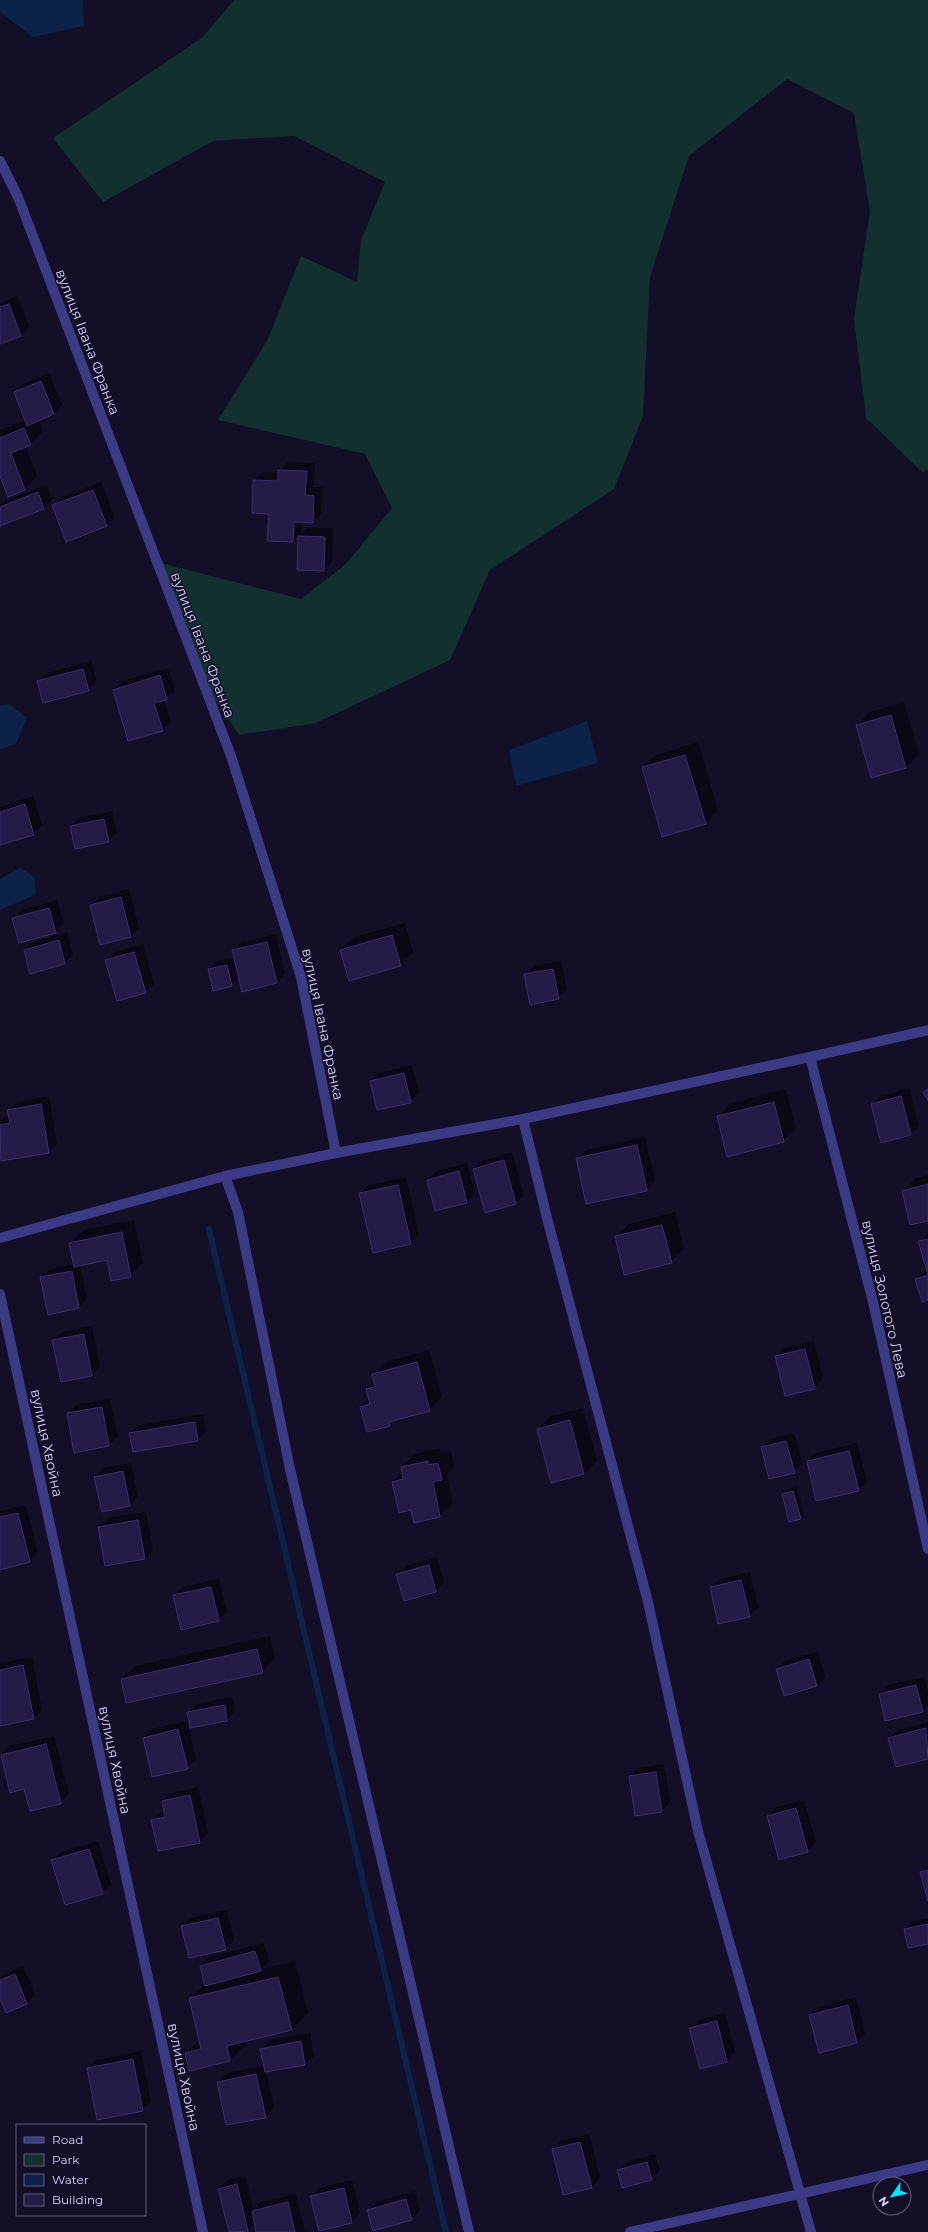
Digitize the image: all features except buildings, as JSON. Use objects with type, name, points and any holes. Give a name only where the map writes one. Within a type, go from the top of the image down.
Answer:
[{"type":"street","name":"вулиця Івана Франка","points":[[0,161],[18,197],[231,756],[301,976],[336,1153]]},
{"type":"street","points":[[0,1238],[225,1176],[336,1153],[523,1119],[928,1030]]},
{"type":"street","name":"вулиця Золотого Лева","points":[[810,1057],[872,1302],[928,1549]]},
{"type":"street","points":[[523,1119],[547,1218],[648,1602],[698,1831],[799,2195],[811,2232]]},
{"type":"street","points":[[225,1176],[238,1212],[290,1469],[469,2232]]},
{"type":"street","name":"вулиця Хвойна","points":[[0,1294],[203,2232]]},
{"type":"street","points":[[630,2232],[928,2165]]},
{"type":"green space","points":[[234,0],[928,0],[928,470],[922,472],[866,418],[854,319],[870,211],[854,113],[787,79],[689,156],[650,277],[643,416],[614,489],[490,570],[450,660],[316,723],[239,735],[192,666],[157,562],[301,599],[345,565],[392,508],[365,454],[218,420],[268,339],[301,256],[357,282],[361,240],[385,182],[294,136],[213,141],[103,202],[53,138],[203,37]]},
{"type":"water","points":[[0,0],[83,0],[84,26],[33,37],[0,12]]},
{"type":"water","points":[[9,704],[27,718],[16,744],[0,749],[0,706]]},
{"type":"water","points":[[587,721],[598,763],[516,786],[509,750]]},
{"type":"water","points":[[21,867],[35,878],[35,895],[0,910],[0,879]]},
{"type":"waterway","points":[[209,1229],[446,2232]]}]
